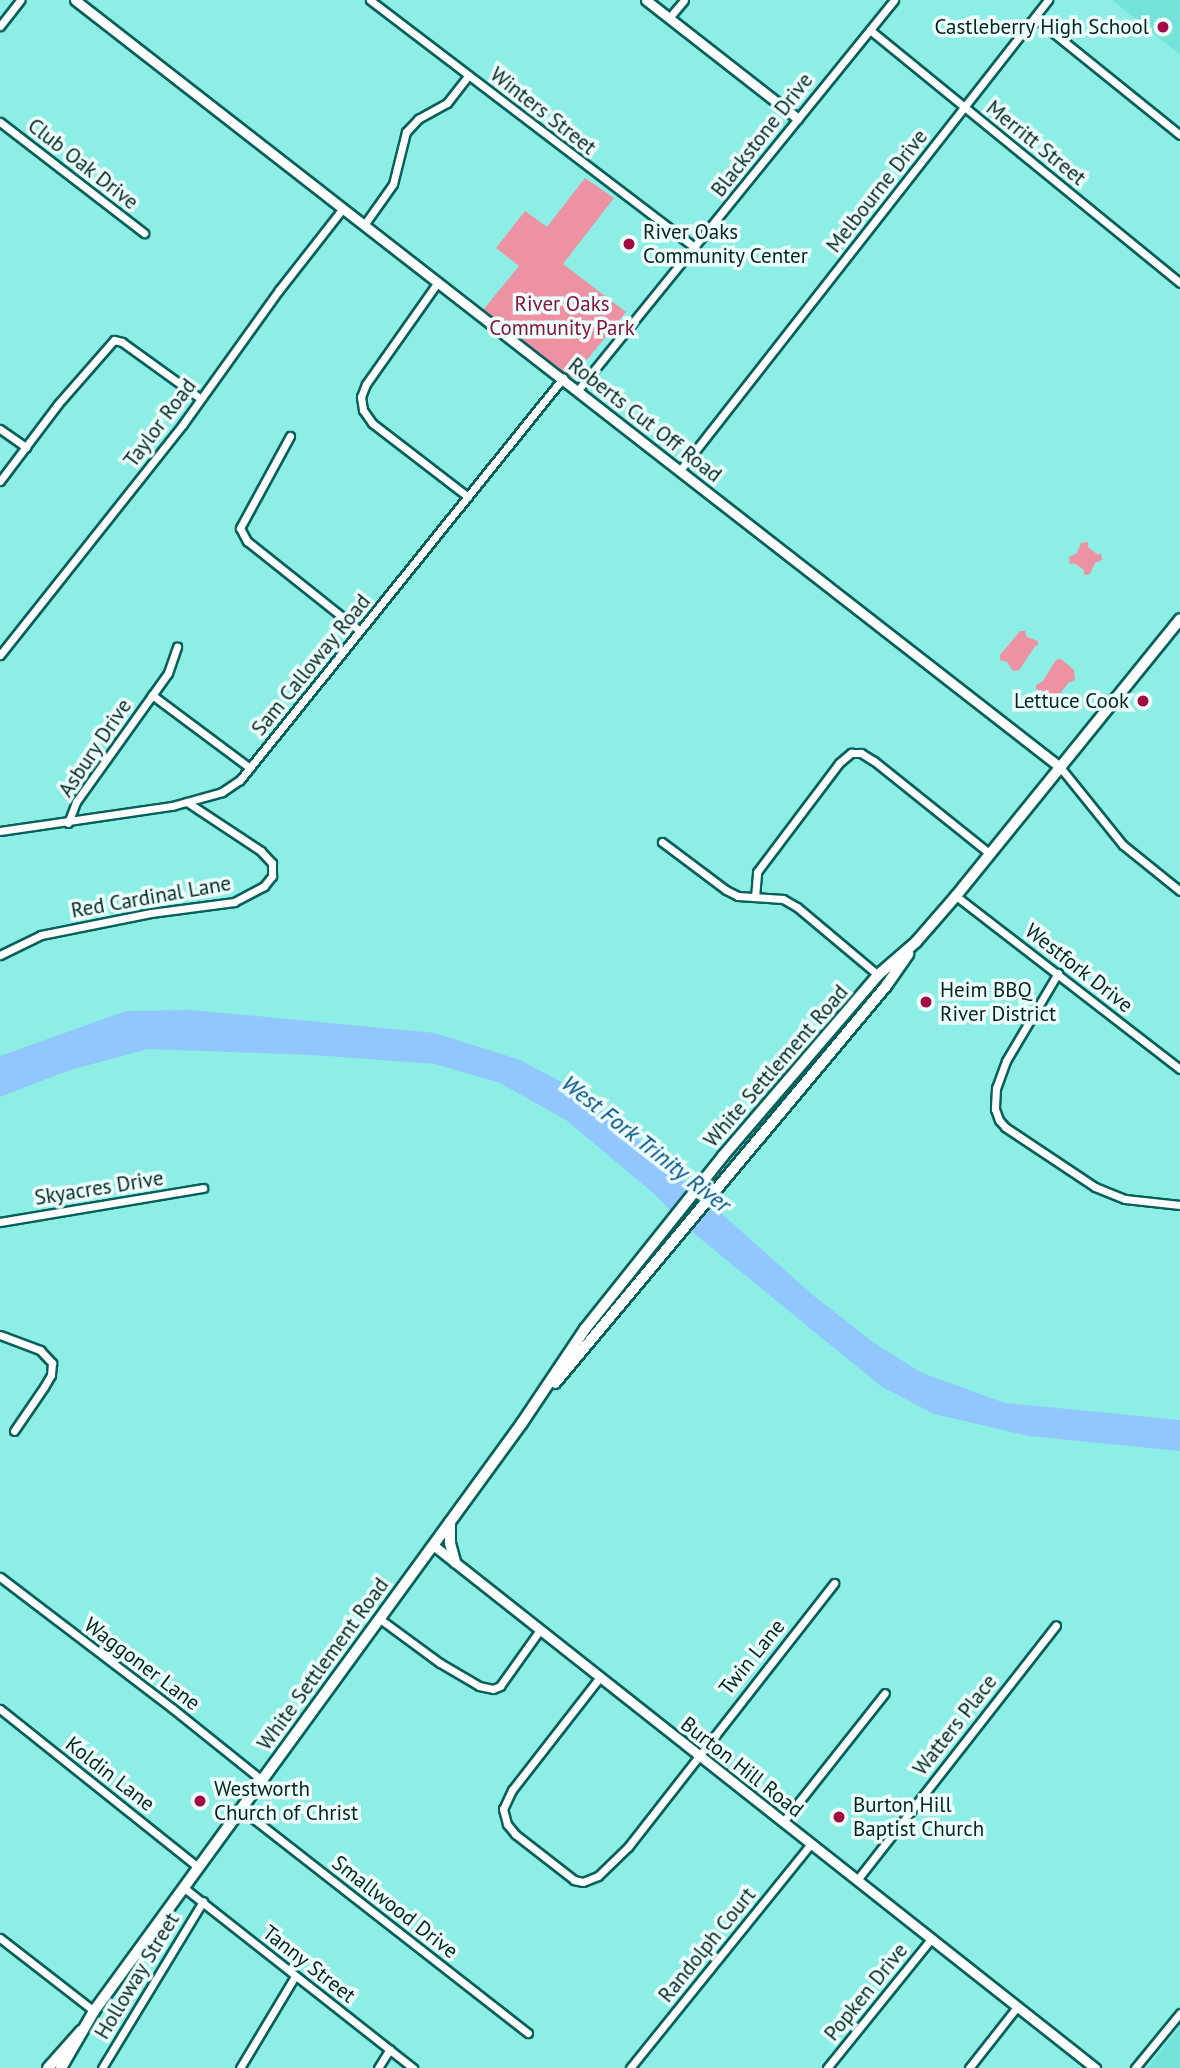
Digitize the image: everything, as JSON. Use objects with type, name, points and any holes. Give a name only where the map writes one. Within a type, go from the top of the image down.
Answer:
[{"type":"main road","name":"White Settlement Road","points":[[522,1423],[868,1007],[916,942],[1180,619]]},
{"type":"main road","name":"White Settlement Road","points":[[61,2068],[94,2011],[522,1423],[585,1329],[652,1242],[878,975],[916,942]]},
{"type":"main road","points":[[859,999],[868,1007]]},
{"type":"main road","points":[[450,1522],[450,1543],[455,1562]]},
{"type":"main road","points":[[48,2068],[81,2031]]},
{"type":"street","points":[[0,26],[20,0]]},
{"type":"street","name":"Roberts Cut Off Road","points":[[75,0],[681,469],[1060,767]]},
{"type":"street","name":"Winters Street","points":[[370,0],[695,248]]},
{"type":"street","points":[[646,0],[797,118]]},
{"type":"street","points":[[669,18],[684,0]]},
{"type":"street","name":"Blackstone Drive","points":[[578,390],[894,0]]},
{"type":"street","name":"Melbourne Drive","points":[[681,469],[1048,0]]},
{"type":"street","points":[[1035,18],[1180,135]]},
{"type":"street","name":"Merritt Street","points":[[870,30],[1180,283]]},
{"type":"street","points":[[364,225],[393,184],[406,132],[418,120],[447,103],[468,76]]},
{"type":"street","name":"Club Oak Drive","points":[[0,122],[144,233]]},
{"type":"street","name":"Taylor Road","points":[[0,655],[201,398],[343,208]]},
{"type":"street","points":[[438,282],[366,384],[361,397],[363,410],[372,423],[468,497]]},
{"type":"street","points":[[0,481],[114,340],[122,342],[201,398]]},
{"type":"street","name":"Sam Calloway Road","points":[[0,831],[68,823],[187,802],[222,792],[250,768],[563,378]]},
{"type":"street","points":[[0,429],[26,447]]},
{"type":"street","points":[[290,436],[240,528],[247,541],[360,631]]},
{"type":"street","name":"Asbury Drive","points":[[68,823],[76,802],[174,663],[177,647]]},
{"type":"street","name":"Asbury Drive","points":[[152,695],[250,768]]},
{"type":"street","points":[[755,897],[757,872],[839,763],[851,753],[861,753],[874,761],[990,853]]},
{"type":"street","points":[[1060,767],[1123,845],[1180,891]]},
{"type":"street","name":"Red Cardinal Lane","points":[[0,956],[41,935],[151,913],[234,902],[264,886],[272,876],[272,863],[261,851],[187,802]]},
{"type":"street","points":[[663,842],[726,890],[738,896],[783,899],[797,907],[878,975]]},
{"type":"street","name":"Westfork Drive","points":[[956,896],[1180,1069]]},
{"type":"street","points":[[1058,973],[1006,1061],[996,1088],[995,1109],[999,1120],[1024,1141],[1095,1187],[1125,1199],[1180,1205]]},
{"type":"street","name":"Skyacres Drive","points":[[0,1222],[203,1188]]},
{"type":"street","points":[[0,1335],[40,1350],[52,1363],[51,1375],[14,1431]]},
{"type":"street","name":"Burton Hill Road","points":[[433,1545],[1090,2067]]},
{"type":"street","name":"Waggoner Lane","points":[[0,1577],[262,1780]]},
{"type":"street","name":"Twin Lane","points":[[600,1677],[512,1790],[503,1809],[507,1824],[515,1834],[574,1880],[583,1882],[598,1875],[628,1847],[697,1754],[834,1583]]},
{"type":"street","points":[[380,1619],[440,1663],[479,1686],[493,1689],[500,1686],[540,1630]]},
{"type":"street","name":"Watters Place","points":[[857,1880],[1056,1625]]},
{"type":"street","points":[[783,1822],[885,1693]]},
{"type":"street","name":"Koldin Lane","points":[[0,1709],[197,1866]]},
{"type":"street","name":"Smallwood Drive","points":[[241,1809],[528,2033]]},
{"type":"street","name":"Randolph Court","points":[[631,2068],[811,1844]]},
{"type":"street","name":"Tanny Street","points":[[183,1887],[413,2068]]},
{"type":"street","name":"Holloway Street","points":[[102,2068],[203,1901]]},
{"type":"street","points":[[0,1938],[94,2011]]},
{"type":"street","name":"Popken Drive","points":[[827,2068],[931,1939]]},
{"type":"street","points":[[240,2068],[295,1976]]},
{"type":"street","points":[[969,2068],[1017,2007]]},
{"type":"street","points":[[1135,2068],[1180,2013]]},
{"type":"street","points":[[378,2068],[390,2049]]},
{"type":"shaded area","name":"Castleberry High School","points":[[1112,0],[1180,0],[1180,55]]},
{"type":"shaded area","points":[[192,1010],[435,1033],[520,1060],[567,1085],[624,1127],[814,1296],[874,1343],[922,1373],[1005,1403],[1180,1420],[1180,1451],[1029,1436],[934,1414],[882,1387],[696,1235],[652,1192],[566,1120],[500,1083],[435,1064],[313,1055],[148,1049],[70,1070],[0,1097],[0,1056],[126,1011]]},
{"type":"shaded area","points":[[1180,2026],[1180,2068],[1147,2068]]},
{"type":"green space","name":"River Oaks Community Park","points":[[585,178],[614,198],[563,264],[626,312],[572,378],[483,310],[519,266],[496,248],[525,211],[547,227]]},
{"type":"green space","points":[[1088,542],[1088,547],[1098,555],[1101,553],[1102,560],[1095,563],[1090,574],[1084,575],[1084,570],[1074,563],[1070,564],[1069,557],[1077,553],[1081,543]]},
{"type":"green space","points":[[1020,631],[1025,631],[1027,637],[1038,641],[1038,646],[1036,645],[1019,670],[1013,671],[1007,662],[1000,660],[1000,655]]},
{"type":"green space","points":[[1061,659],[1074,670],[1075,680],[1068,683],[1057,698],[1060,702],[1053,702],[1049,695],[1036,689],[1036,685],[1043,681],[1056,660]]},
{"type":"place","name":"Castleberry High School","points":[[1163,27]]},
{"type":"place","name":"River Oaks Community Center","points":[[629,244]]},
{"type":"place","name":"Lettuce Cook","points":[[1143,701]]},
{"type":"place","name":"Heim BBQ River District","points":[[926,1002]]},
{"type":"place","name":"Westworth Church of Christ","points":[[200,1801]]},
{"type":"place","name":"Burton Hill Baptist Church","points":[[839,1817]]},
{"type":"water label","name":"West Fork Trinity River","points":[[646,1144]]}]
